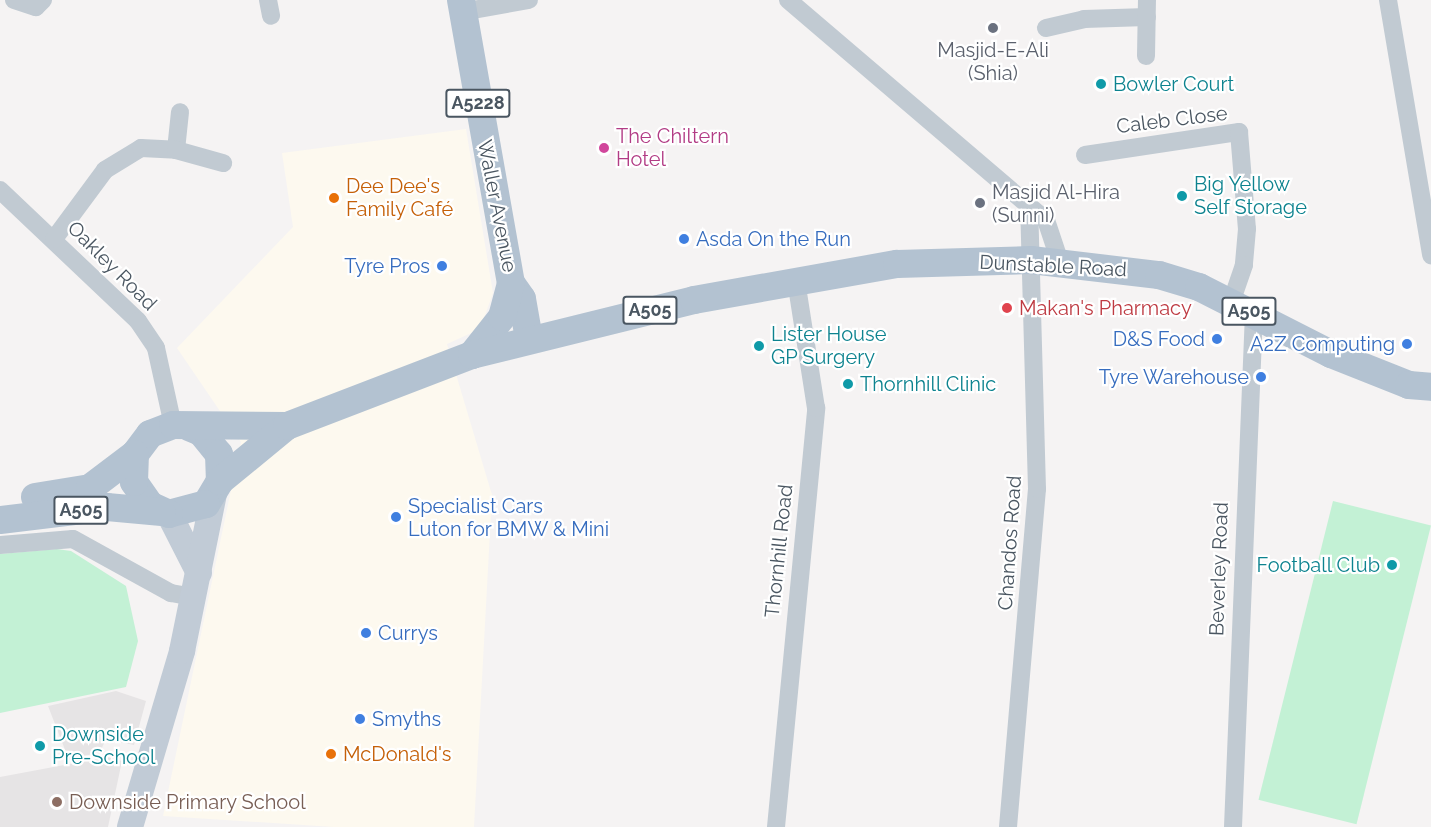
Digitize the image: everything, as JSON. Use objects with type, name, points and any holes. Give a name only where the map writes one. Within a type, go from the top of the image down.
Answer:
[{"type":"main road","name":"Waller Avenue","points":[[462,6],[511,283],[522,299],[529,338]]},
{"type":"main road","name":"Dunstable Road","points":[[796,280],[897,264],[1031,260],[1159,275],[1243,308],[1331,354],[1410,385],[1431,387]]},
{"type":"main road","name":"A505","points":[[217,488],[287,426],[472,355],[529,338],[796,280]]},
{"type":"main road","points":[[472,355],[502,317],[511,283]]},
{"type":"main road","points":[[181,426],[207,437],[219,454],[217,488],[195,510],[166,513],[137,488],[135,454],[150,434],[181,426]]},
{"type":"main road","name":"A505","points":[[181,426],[287,426]]},
{"type":"main road","name":"A505","points":[[0,501],[90,488],[135,454]]},
{"type":"main road","name":"A505","points":[[0,520],[107,507],[166,513]]},
{"type":"street","points":[[14,0],[36,7],[43,0]]},
{"type":"street","points":[[462,6],[529,0]]},
{"type":"street","points":[[788,0],[1046,220],[1060,262]]},
{"type":"street","points":[[1388,0],[1431,255]]},
{"type":"street","points":[[1046,28],[1084,19],[1147,9],[1146,56]]},
{"type":"street","points":[[176,150],[180,112]]},
{"type":"street","name":"Caleb Close","points":[[1084,154],[1239,132],[1247,230],[1243,308]]},
{"type":"street","points":[[54,239],[105,170],[141,148],[176,150],[224,163]]},
{"type":"street","name":"Oakley Road","points":[[0,190],[138,321],[150,339],[181,426]]},
{"type":"street","name":"Chandos Road","points":[[1008,827],[1037,489],[1029,206]]},
{"type":"street","name":"Thornhill Road","points":[[776,827],[816,408],[796,280]]},
{"type":"street","name":"Beverley Road","points":[[1233,827],[1243,308]]},
{"type":"street","points":[[130,827],[193,597],[217,488]]},
{"type":"street","points":[[166,513],[199,573]]},
{"type":"street","points":[[0,545],[73,539],[171,592],[193,597]]},
{"type":"shaded area","points":[[466,129],[493,293],[480,329],[447,344],[492,495],[474,827],[334,827],[163,816],[241,442],[177,348],[293,227],[282,153]]},
{"type":"shaded area","points":[[116,691],[146,701],[134,745],[106,739],[100,752],[69,760],[48,706]]},
{"type":"shaded area","name":"Downside Primary School","points":[[107,757],[122,761],[108,827],[0,827],[0,777]]},
{"type":"green space","points":[[1333,501],[1431,525],[1356,824],[1258,800]]},
{"type":"green space","points":[[57,549],[71,551],[126,586],[138,641],[126,687],[0,713],[0,554]]},
{"type":"place","name":"Masjid-E-Ali (Shia)","points":[[993,28]]},
{"type":"place","name":"Bowler Court","points":[[1101,84]]},
{"type":"place","name":"The Chiltern Hotel","points":[[604,148]]},
{"type":"place","name":"Big Yellow Self Storage","points":[[1182,196]]},
{"type":"place","name":"Dee Dee's Family Café","points":[[334,198]]},
{"type":"place","name":"Masjid Al-Hira (Sunni)","points":[[980,203]]},
{"type":"place","name":"Asda On the Run","points":[[684,239]]},
{"type":"place","name":"Tyre Pros","points":[[442,266]]},
{"type":"place","name":"Makan's Pharmacy","points":[[1007,308]]},
{"type":"place","name":"D&S Food","points":[[1217,339]]},
{"type":"place","name":"A2Z Computing","points":[[1407,344]]},
{"type":"place","name":"Lister House GP Surgery","points":[[759,346]]},
{"type":"place","name":"Tyre Warehouse","points":[[1261,377]]},
{"type":"place","name":"Thornhill Clinic","points":[[848,384]]},
{"type":"place","name":"Specialist Cars Luton for BMW & Mini","points":[[396,517]]},
{"type":"place","name":"Football Club","points":[[1392,565]]},
{"type":"place","name":"Currys","points":[[366,633]]},
{"type":"place","name":"Smyths","points":[[360,719]]},
{"type":"place","name":"Downside Pre-School","points":[[40,746]]},
{"type":"place","name":"McDonald's","points":[[331,754]]},
{"type":"place","name":"Downside Primary School","points":[[57,802]]}]
